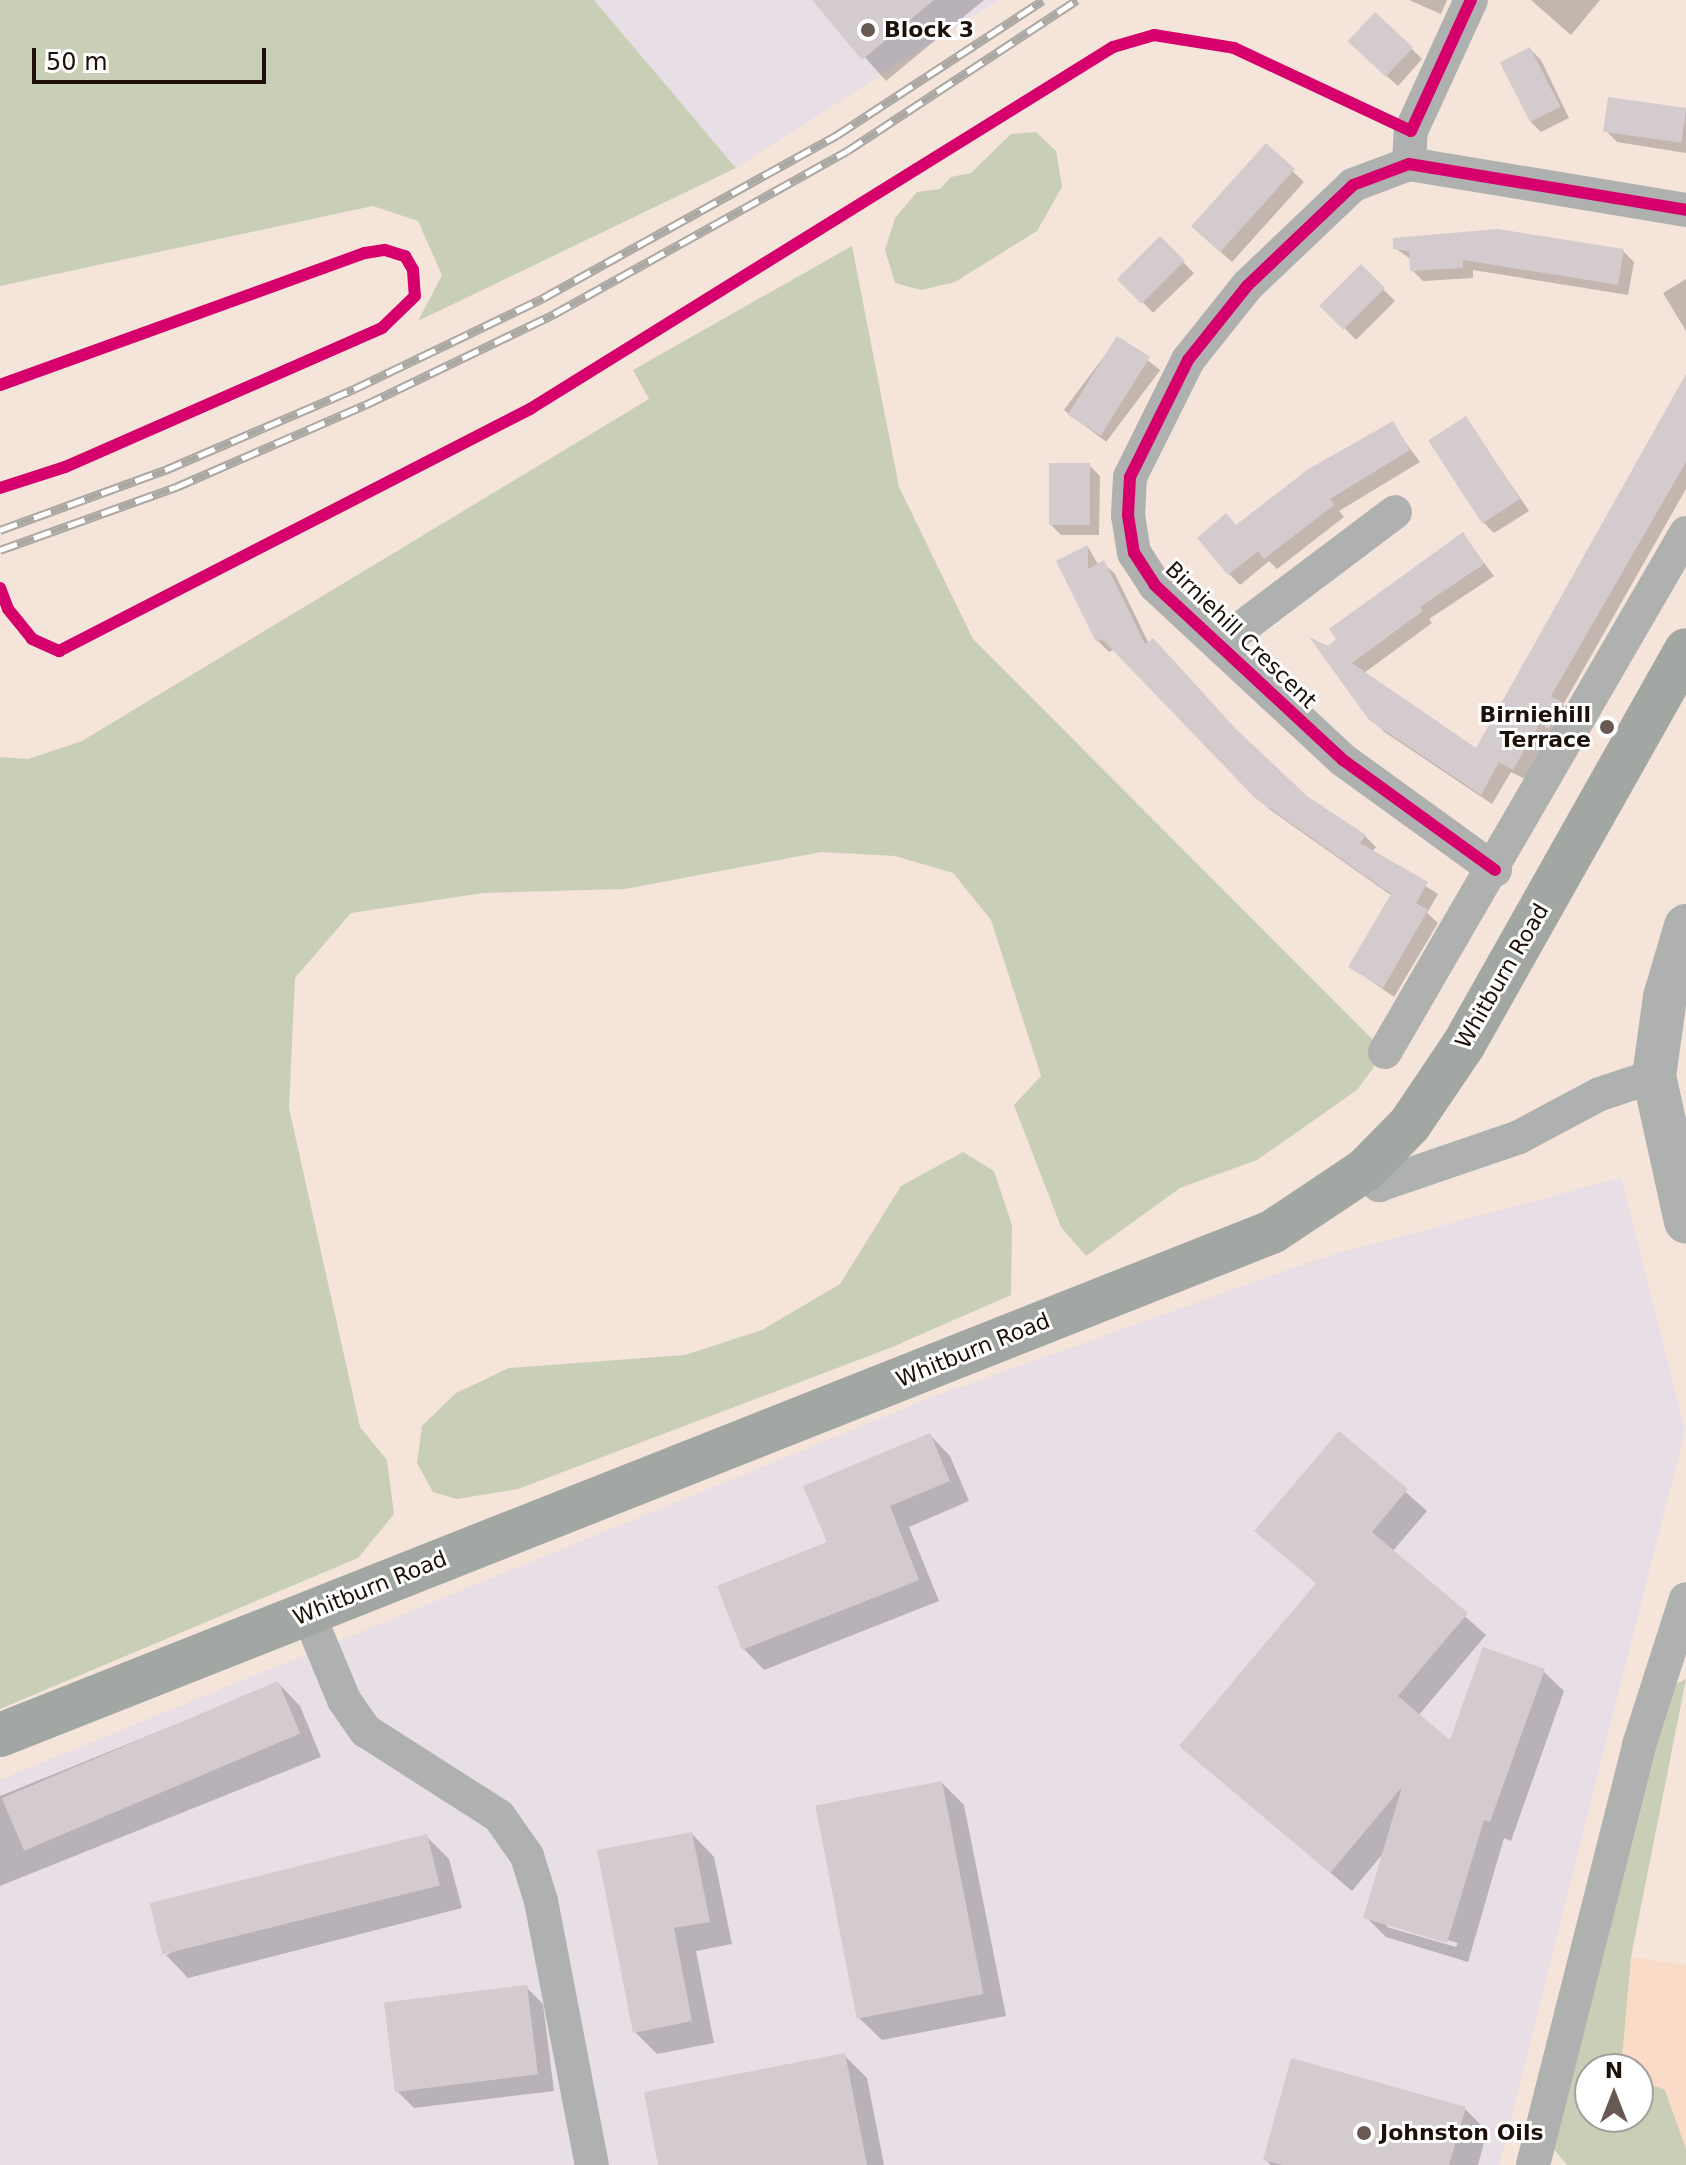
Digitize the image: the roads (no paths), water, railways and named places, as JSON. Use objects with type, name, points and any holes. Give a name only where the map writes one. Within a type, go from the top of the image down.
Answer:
[{"type":"main road","name":"Whitburn Road","points":[[0,1735],[1272,1232],[1365,1170],[1410,1124],[1464,1044],[1686,650]]},
{"type":"street","points":[[1409,164],[1411,131],[1471,0]]},
{"type":"street","name":"Birniehill Crescent","points":[[1495,870],[1343,760],[1155,585],[1134,553],[1128,515],[1130,477],[1188,360],[1247,286],[1353,185],[1409,164],[1686,210]]},
{"type":"street","points":[[1220,644],[1395,512]]},
{"type":"street","points":[[1385,1052],[1495,870],[1686,533]]},
{"type":"street","points":[[1686,926],[1665,997],[1654,1076],[1686,1222]]},
{"type":"street","points":[[1365,1170],[1379,1185],[1519,1137],[1600,1094],[1654,1076]]},
{"type":"street","points":[[1533,2165],[1639,1745],[1686,1599]]},
{"type":"street","points":[[308,1613],[344,1700],[366,1731],[499,1816],[527,1856],[541,1901],[592,2165]]},
{"type":"railway","points":[[0,530],[165,470],[354,389],[543,298],[837,135],[1043,0]]},
{"type":"railway","points":[[0,550],[176,487],[365,405],[554,314],[847,151],[1077,0]]},
{"type":"place","name":"Block 3","points":[[868,30]]},
{"type":"place","name":"Birniehill Terrace","points":[[1607,727]]},
{"type":"place","name":"Johnston Oils","points":[[1364,2133]]}]
